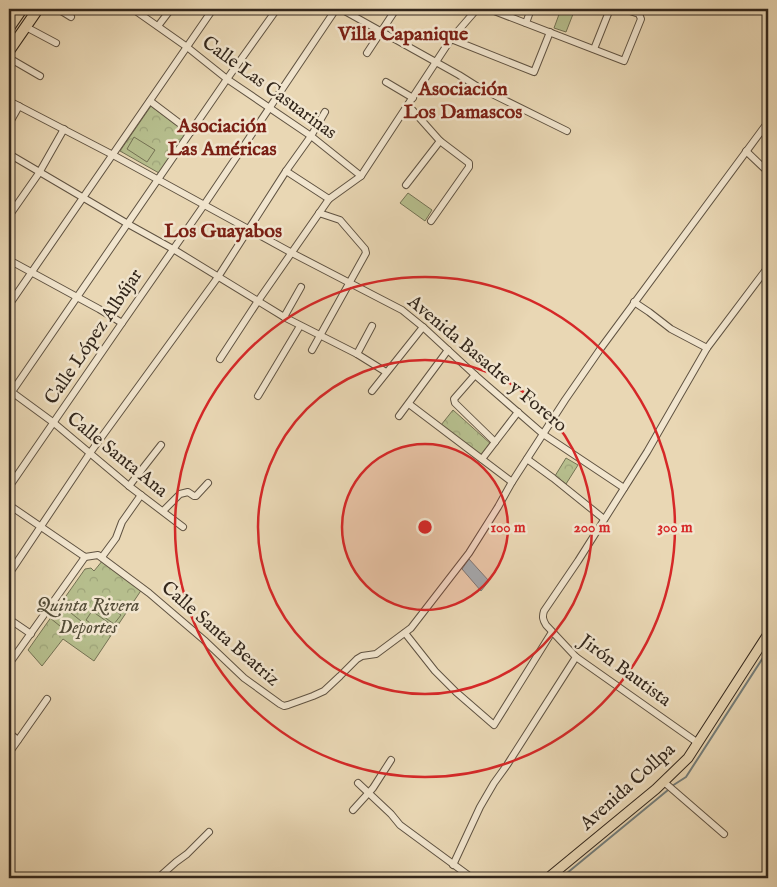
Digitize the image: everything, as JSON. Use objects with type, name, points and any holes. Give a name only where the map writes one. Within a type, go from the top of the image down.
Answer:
[{"type":"highway","points":[[9,28],[12,17],[22,9]]},
{"type":"highway","points":[[9,51],[26,27],[35,10]]},
{"type":"main road","name":"Avenida Collpa","points":[[548,878],[664,782],[688,758],[768,634]]},
{"type":"street","points":[[58,9],[71,17]]},
{"type":"street","name":"Calle Las Casuarinas","points":[[133,9],[311,136],[361,176]]},
{"type":"street","points":[[158,26],[171,9]]},
{"type":"street","points":[[9,305],[213,9]]},
{"type":"street","points":[[10,393],[277,9]]},
{"type":"street","name":"Calle López Albújar","points":[[9,487],[174,249],[336,9]]},
{"type":"street","points":[[341,9],[459,74],[478,87],[567,131]]},
{"type":"street","points":[[367,53],[396,9]]},
{"type":"street","points":[[220,359],[329,199],[361,176],[451,39],[477,9]]},
{"type":"street","points":[[489,9],[624,61],[641,19],[639,14],[624,9]]},
{"type":"street","points":[[526,23],[531,9]]},
{"type":"street","points":[[594,49],[610,9]]},
{"type":"street","points":[[26,27],[56,43]]},
{"type":"street","points":[[451,39],[534,72],[550,32]]},
{"type":"street","points":[[9,58],[40,76]]},
{"type":"street","points":[[386,82],[413,98]]},
{"type":"street","name":"Avenida Basadre y Forero","points":[[9,101],[113,154],[292,253],[402,310],[543,434],[624,488]]},
{"type":"street","points":[[150,101],[191,132]]},
{"type":"street","points":[[408,105],[440,141],[469,163],[469,167],[431,221]]},
{"type":"street","points":[[9,124],[19,106]]},
{"type":"street","points":[[9,574],[90,453],[218,276],[325,112]]},
{"type":"street","points":[[552,632],[494,725],[456,692],[405,633],[412,628],[469,553],[512,482],[601,348],[768,122]]},
{"type":"street","points":[[9,216],[40,173],[64,130]]},
{"type":"street","points":[[406,186],[440,141]]},
{"type":"street","points":[[746,151],[768,172]]},
{"type":"street","points":[[9,154],[174,249],[284,317],[357,354],[386,372]]},
{"type":"street","points":[[286,171],[329,199]]},
{"type":"street","points":[[312,350],[365,254],[365,249],[340,220],[319,213]]},
{"type":"street","points":[[9,260],[122,323]]},
{"type":"street","points":[[527,459],[604,519],[647,452],[707,348],[768,267]]},
{"type":"street","points":[[284,317],[301,287]]},
{"type":"street","points":[[634,302],[671,329],[707,348]]},
{"type":"street","points":[[258,396],[300,326]]},
{"type":"street","points":[[357,354],[372,326]]},
{"type":"street","points":[[372,391],[423,327]]},
{"type":"street","points":[[399,416],[448,350]]},
{"type":"street","points":[[475,374],[454,399],[455,403],[495,442]]},
{"type":"street","name":"Calle Santa Ana","points":[[10,393],[54,423],[129,486],[183,527]]},
{"type":"street","points":[[409,404],[512,482]]},
{"type":"street","points":[[482,459],[518,412]]},
{"type":"street","points":[[129,486],[161,445]]},
{"type":"street","points":[[163,511],[180,494],[188,492],[196,496],[208,483]]},
{"type":"street","points":[[9,664],[85,557],[94,554],[102,557],[116,538],[122,522],[141,495]]},
{"type":"street","points":[[9,505],[85,557]]},
{"type":"street","name":"Jirón Bautista","points":[[604,519],[547,607],[543,620],[576,657],[698,743]]},
{"type":"street","name":"Calle Santa Beatriz","points":[[102,557],[178,617],[244,678],[284,706],[318,694],[330,686],[357,659],[362,656],[376,654],[405,633]]},
{"type":"street","points":[[9,619],[31,634]]},
{"type":"street","points":[[454,865],[480,807],[494,783],[576,657]]},
{"type":"street","points":[[9,753],[47,699]]},
{"type":"street","points":[[9,733],[18,740]]},
{"type":"street","points":[[353,810],[369,793],[391,760]]},
{"type":"street","points":[[664,782],[724,834]]},
{"type":"street","points":[[358,783],[400,825],[472,878]]},
{"type":"street","points":[[158,878],[187,854],[209,832]]},
{"type":"green space","points":[[561,9],[575,9],[566,32],[554,28]]},
{"type":"green space","points":[[151,106],[187,133],[159,173],[120,151]]},
{"type":"green space","points":[[134,137],[155,150],[147,162],[127,149]]},
{"type":"green space","points":[[408,193],[432,210],[425,221],[400,203]]},
{"type":"green space","points":[[453,410],[492,445],[482,457],[441,425]]},
{"type":"green space","points":[[566,458],[578,465],[566,484],[555,476]]},
{"type":"green space","name":"Quinta Rivera Deportes","points":[[103,560],[142,589],[94,661],[63,639],[42,666],[28,650],[85,569],[91,568],[94,571]]},
{"type":"green space","points":[[100,600],[121,615],[114,624],[93,609]]},
{"type":"green space","points":[[61,605],[81,621],[70,634],[50,618]]},
{"type":"green space","points":[[92,611],[113,626],[107,635],[86,620]]},
{"type":"water","points":[[469,559],[489,581],[481,591],[462,569]]},
{"type":"waterway","points":[[672,786],[686,777],[768,650]]},
{"type":"waterway","points":[[561,878],[668,790]]},
{"type":"district","name":"Villa Capanique","points":[[403,34]]},
{"type":"district","name":"Asociación Los Damascos","points":[[463,100]]},
{"type":"district","name":"Asociación Las Américas","points":[[222,138]]},
{"type":"district","name":"Los Guayabos","points":[[223,231]]}]
